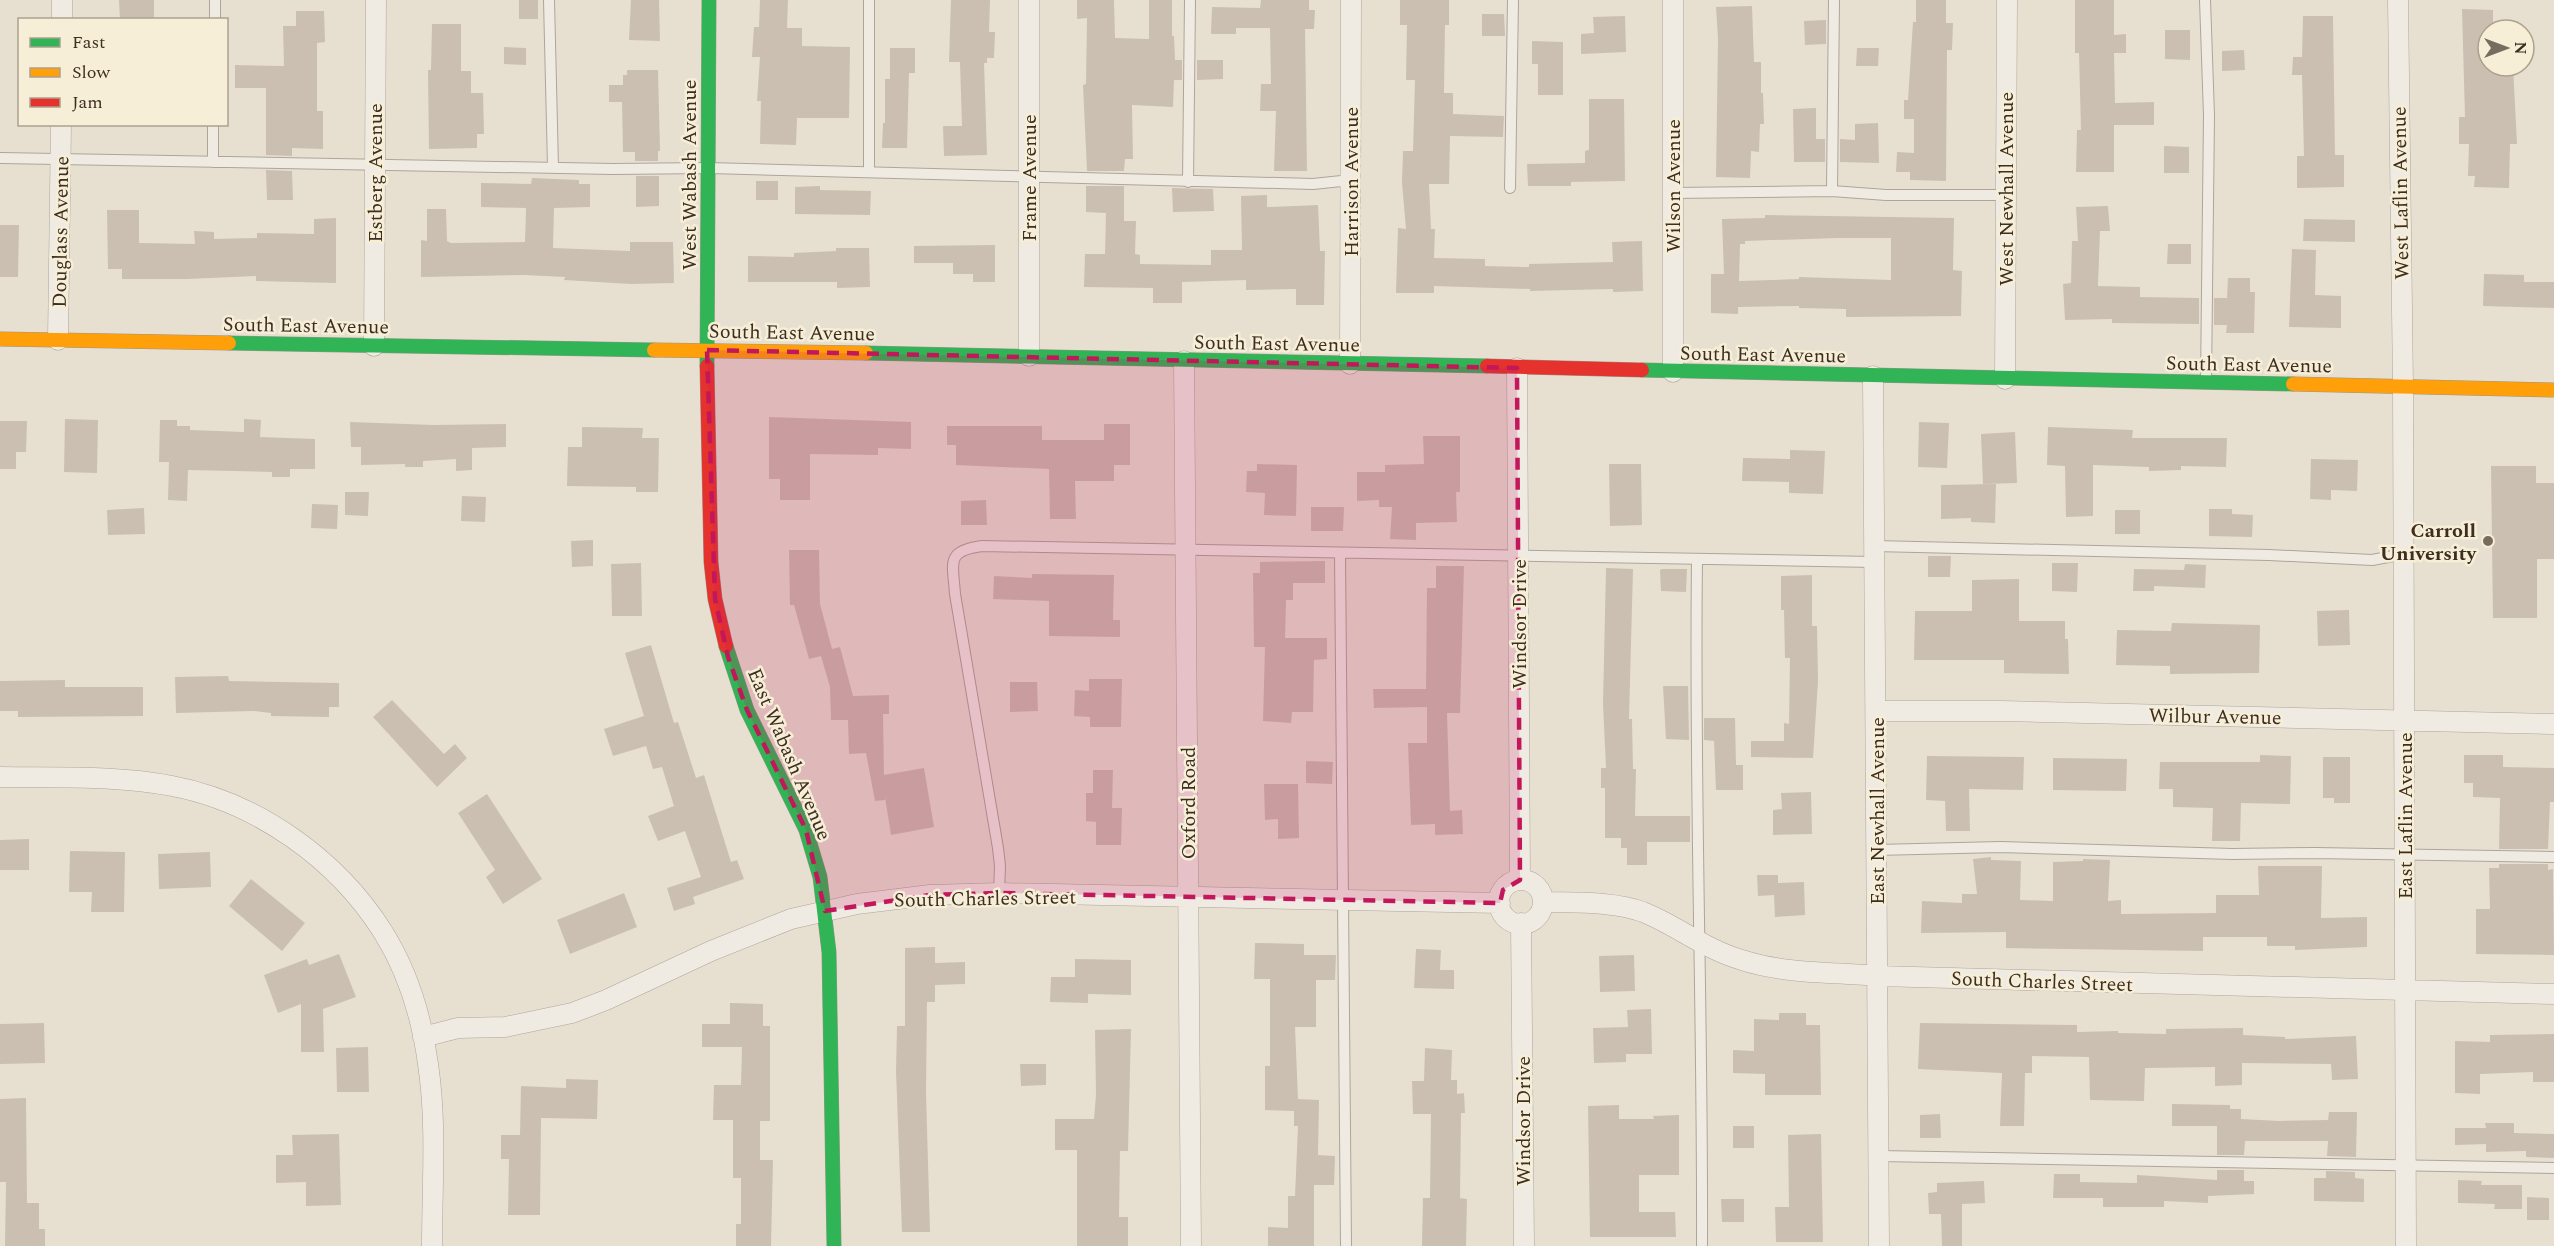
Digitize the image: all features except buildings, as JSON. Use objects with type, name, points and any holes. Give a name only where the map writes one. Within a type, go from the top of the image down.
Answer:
[{"type":"main road","name":"West Wabash Avenue","points":[[707,350],[709,0]]},
{"type":"main road","name":"South East Avenue","points":[[0,339],[1029,356],[2554,390]]},
{"type":"main road","name":"East Wabash Avenue","points":[[707,350],[711,562],[721,632],[747,710],[806,830],[820,877],[825,911],[829,952],[834,1246]]},
{"type":"street","points":[[62,0],[62,18]]},
{"type":"street","name":"Estberg Avenue","points":[[374,346],[376,0]]},
{"type":"street","name":"Frame Avenue","points":[[1029,0],[1029,356]]},
{"type":"street","name":"Harrison Avenue","points":[[1350,364],[1351,0]]},
{"type":"street","name":"Wilson Avenue","points":[[1672,372],[1673,0]]},
{"type":"street","name":"West Newhall Avenue","points":[[2005,379],[2007,0]]},
{"type":"street","name":"West Laflin Avenue","points":[[2398,0],[2403,387]]},
{"type":"street","name":"Douglass Avenue","points":[[58,340],[61,126]]},
{"type":"street","name":"Oxford Road","points":[[1184,361],[1191,1246]]},
{"type":"street","name":"Windsor Drive","points":[[1517,368],[1520,880]]},
{"type":"street","name":"East Newhall Avenue","points":[[1873,376],[1879,1246]]},
{"type":"street","name":"East Laflin Avenue","points":[[2403,387],[2406,1246]]},
{"type":"street","name":"Wilbur Avenue","points":[[1877,711],[2001,711],[2554,724]]},
{"type":"street","points":[[0,777],[129,779],[174,786],[208,795],[266,821],[290,836],[324,863],[347,886],[383,932],[417,1007],[431,1094],[432,1246]]},
{"type":"street","points":[[1520,880],[1527,881],[1539,889],[1543,902],[1539,915],[1528,922],[1521,923],[1504,915],[1500,903],[1503,890],[1513,882],[1520,880]]},
{"type":"street","name":"South Charles Street","points":[[423,1037],[458,1028],[505,1027],[572,1013],[606,1000],[711,951],[791,919],[857,904],[930,895],[999,893],[1500,903]]},
{"type":"street","name":"South Charles Street","points":[[1543,902],[1605,905],[1641,912],[1700,944],[1760,965],[1878,976],[2554,994]]},
{"type":"street","name":"Windsor Drive","points":[[1521,923],[1524,1246]]},
{"type":"lane","points":[[214,18],[215,0]]},
{"type":"lane","points":[[549,0],[553,167]]},
{"type":"lane","points":[[868,172],[869,0]]},
{"type":"lane","points":[[1188,182],[1190,0]]},
{"type":"lane","points":[[1510,189],[1513,0]]},
{"type":"lane","points":[[1832,191],[1833,0]]},
{"type":"lane","points":[[2205,0],[2209,115],[2206,383]]},
{"type":"lane","points":[[213,126],[213,162]]},
{"type":"lane","points":[[0,158],[709,168],[1188,182],[1313,184],[1351,180]]},
{"type":"lane","points":[[1673,193],[1832,191],[1886,195],[2006,195]]},
{"type":"lane","points":[[999,893],[998,848],[955,594],[953,564],[958,551],[964,548],[982,546],[1697,560],[1875,554],[2269,555],[2372,560],[2404,554]]},
{"type":"lane","points":[[1340,553],[1346,1246]]},
{"type":"lane","points":[[1697,560],[1702,1246]]},
{"type":"lane","points":[[1876,850],[2001,847],[2232,854],[2554,857]]},
{"type":"lane","points":[[1879,1156],[2554,1168]]},
{"type":"highlighted area","points":[[707,350],[1517,368],[1520,880],[1503,890],[1500,903],[999,893],[930,895],[825,911],[806,830],[747,710],[728,657],[715,599]]},
{"type":"traffic: fast","points":[[707,366],[709,0]]},
{"type":"traffic: fast","points":[[229,343],[654,350]]},
{"type":"traffic: fast","points":[[866,353],[1487,366]]},
{"type":"traffic: fast","points":[[1642,370],[2293,384]]},
{"type":"traffic: fast","points":[[726,646],[747,710],[806,830],[820,877],[829,952],[834,1246]]},
{"type":"traffic: slow","points":[[0,339],[229,343]]},
{"type":"traffic: slow","points":[[654,350],[866,353]]},
{"type":"traffic: slow","points":[[2293,384],[2554,390]]},
{"type":"traffic: jam","points":[[707,366],[711,562],[715,599],[726,646]]},
{"type":"traffic: jam","points":[[1487,366],[1642,370]]},
{"type":"place","name":"Carroll University","points":[[2488,541]]}]
